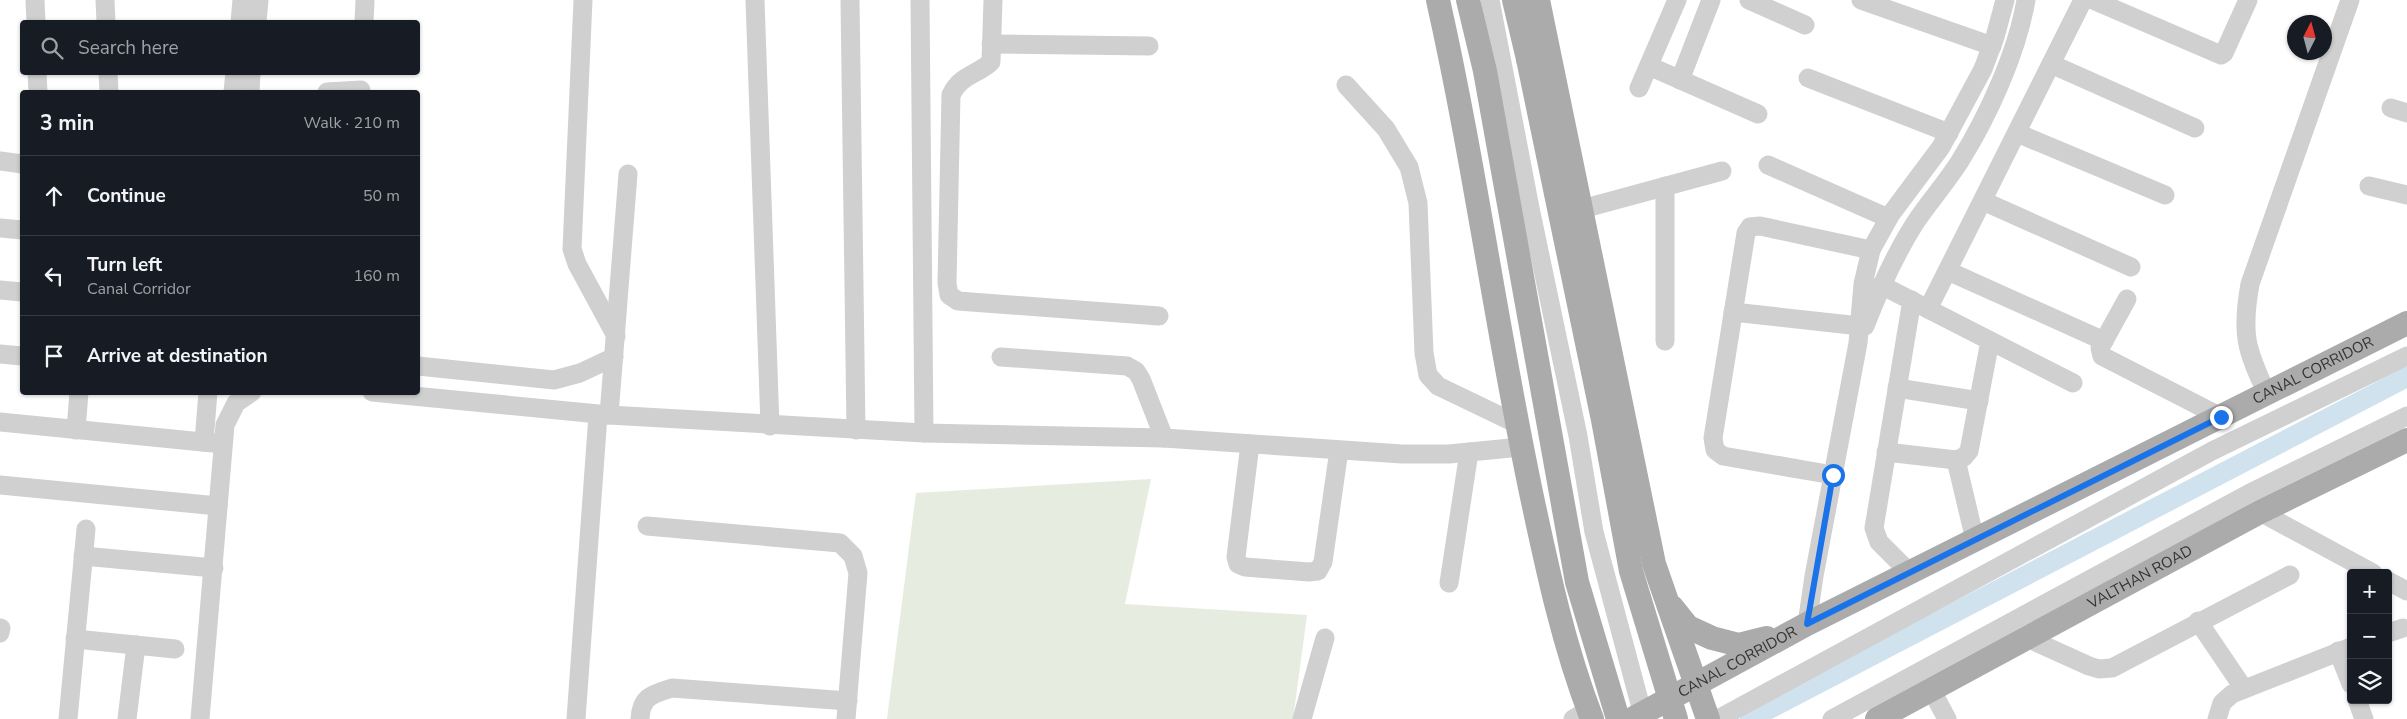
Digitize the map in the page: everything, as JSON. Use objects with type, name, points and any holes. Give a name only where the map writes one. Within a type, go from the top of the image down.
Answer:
[{"type":"main road","points":[[1438,0],[1457,83],[1521,447],[1555,606],[1584,716]]},
{"type":"main road","points":[[1468,0],[1485,72],[1577,582],[1618,719]]},
{"type":"main road","points":[[1514,0],[1528,58],[1603,420],[1631,571],[1676,719]]},
{"type":"main road","points":[[1538,0],[1654,564],[1708,719]]},
{"type":"main road","name":"CANAL CORRIDOR","points":[[1639,717],[1807,624],[2407,323]]},
{"type":"main road","name":"VALTHAN ROAD","points":[[1877,719],[2260,512],[2407,440]]},
{"type":"main road","points":[[1668,602],[1688,627],[1712,638],[1739,645],[1807,624]]},
{"type":"street","points":[[35,0],[36,20]]},
{"type":"street","points":[[105,0],[106,20]]},
{"type":"street","points":[[240,20],[242,0]]},
{"type":"street","points":[[257,20],[259,0]]},
{"type":"street","points":[[364,20],[365,0]]},
{"type":"street","points":[[583,0],[572,249],[577,264],[616,336]]},
{"type":"street","points":[[755,0],[770,426]]},
{"type":"street","points":[[850,0],[856,430]]},
{"type":"street","points":[[920,0],[924,433]]},
{"type":"street","points":[[992,0],[991,62],[983,69],[956,84],[951,95],[947,283],[949,294],[958,301],[1159,316]]},
{"type":"street","points":[[1490,0],[1530,208],[1578,436],[1594,532],[1639,717]]},
{"type":"street","points":[[1639,88],[1677,0]]},
{"type":"street","points":[[1680,80],[1711,0]]},
{"type":"street","points":[[1861,0],[1992,46]]},
{"type":"street","points":[[1807,624],[1859,335],[1863,284],[1871,250],[1888,218],[1941,147],[1949,133],[1983,69],[1992,46],[2005,0]]},
{"type":"street","points":[[1859,335],[1882,285],[1915,223],[1960,161],[1998,86],[2016,43],[2026,0]]},
{"type":"street","points":[[1928,309],[2083,0]]},
{"type":"street","points":[[2093,0],[2221,55],[2224,53],[2248,0]]},
{"type":"street","points":[[2267,394],[2250,358],[2245,328],[2250,284],[2350,0]]},
{"type":"street","points":[[1759,2],[1806,25]]},
{"type":"street","points":[[991,44],[1149,46]]},
{"type":"street","points":[[2051,64],[2195,128]]},
{"type":"street","points":[[1648,66],[1758,114]]},
{"type":"street","points":[[37,75],[38,90]]},
{"type":"street","points":[[108,75],[108,90]]},
{"type":"street","points":[[234,90],[235,75]]},
{"type":"street","points":[[250,90],[251,75]]},
{"type":"street","points":[[1808,78],[1949,133]]},
{"type":"street","points":[[337,90],[361,85]]},
{"type":"street","points":[[1346,85],[1386,129],[1409,167],[1418,203],[1424,353],[1428,375],[1438,386],[1517,424]]},
{"type":"street","points":[[2017,132],[2165,195]]},
{"type":"street","points":[[0,161],[20,164]]},
{"type":"street","points":[[1768,165],[1888,218]]},
{"type":"street","points":[[1582,208],[1722,171]]},
{"type":"street","points":[[576,719],[604,415],[614,357],[628,174]]},
{"type":"street","points":[[1665,186],[1665,341]]},
{"type":"street","points":[[2369,186],[2407,195]]},
{"type":"street","points":[[1983,201],[2131,267]]},
{"type":"street","points":[[1833,475],[1723,456],[1714,450],[1713,438],[1746,233],[1750,227],[1760,226],[1871,250]]},
{"type":"street","points":[[0,228],[20,230]]},
{"type":"street","points":[[1948,270],[2104,341]]},
{"type":"street","points":[[1882,285],[2073,383]]},
{"type":"street","points":[[0,290],[20,292]]},
{"type":"street","points":[[2127,299],[2100,348],[2102,356],[2221,417]]},
{"type":"street","points":[[1910,573],[1879,542],[1874,528],[1912,300]]},
{"type":"street","points":[[1733,312],[1859,335]]},
{"type":"street","points":[[1886,452],[1956,460],[1964,457],[1968,451],[1990,341]]},
{"type":"street","points":[[0,354],[20,356]]},
{"type":"street","points":[[1718,719],[2212,451],[2407,356]]},
{"type":"street","points":[[420,366],[554,380],[580,373],[614,357]]},
{"type":"street","points":[[1001,357],[1127,366],[1136,371],[1141,379],[1164,438]]},
{"type":"street","points":[[1897,388],[1979,401]]},
{"type":"street","points":[[76,430],[79,395]]},
{"type":"street","points":[[204,442],[208,395]]},
{"type":"street","points":[[200,719],[225,425],[236,403],[248,395]]},
{"type":"street","points":[[402,395],[604,415],[856,430],[1164,438],[1402,454],[1469,452],[1521,447]]},
{"type":"street","points":[[1832,719],[2250,493],[2407,416]]},
{"type":"street","points":[[0,422],[223,444]]},
{"type":"street","points":[[1250,444],[1236,556],[1238,564],[1245,567],[1310,572],[1318,570],[1323,562],[1339,450]]},
{"type":"street","points":[[1449,583],[1469,452]]},
{"type":"street","points":[[1956,460],[1975,540]]},
{"type":"street","points":[[0,485],[218,506]]},
{"type":"street","points":[[2260,512],[2366,569]]},
{"type":"street","points":[[640,719],[640,709],[651,694],[672,688],[847,710],[858,573],[853,556],[840,543],[647,526]]},
{"type":"street","points":[[68,719],[86,529]]},
{"type":"street","points":[[83,556],[214,568]]},
{"type":"street","points":[[2027,638],[2099,669],[2112,668],[2198,621],[2290,575]]},
{"type":"street","points":[[2392,583],[2407,591]]},
{"type":"street","points":[[2198,621],[2244,689]]},
{"type":"street","points":[[0,628],[0,633]]},
{"type":"street","points":[[1302,719],[1325,638]]},
{"type":"street","points":[[75,639],[175,649]]},
{"type":"street","points":[[126,719],[136,645]]},
{"type":"street","points":[[2217,719],[2222,702],[2232,694],[2344,649],[2347,664]]},
{"type":"street","points":[[1931,689],[1947,719]]},
{"type":"street","points":[[2358,704],[2364,719]]},
{"type":"shaded area","points":[[1151,479],[1125,604],[1307,615],[1293,719],[887,719],[916,493]]},
{"type":"waterway","points":[[1750,719],[2407,377]]},
{"type":"route","points":[[1833,475],[1807,624],[2221,417]]}]
